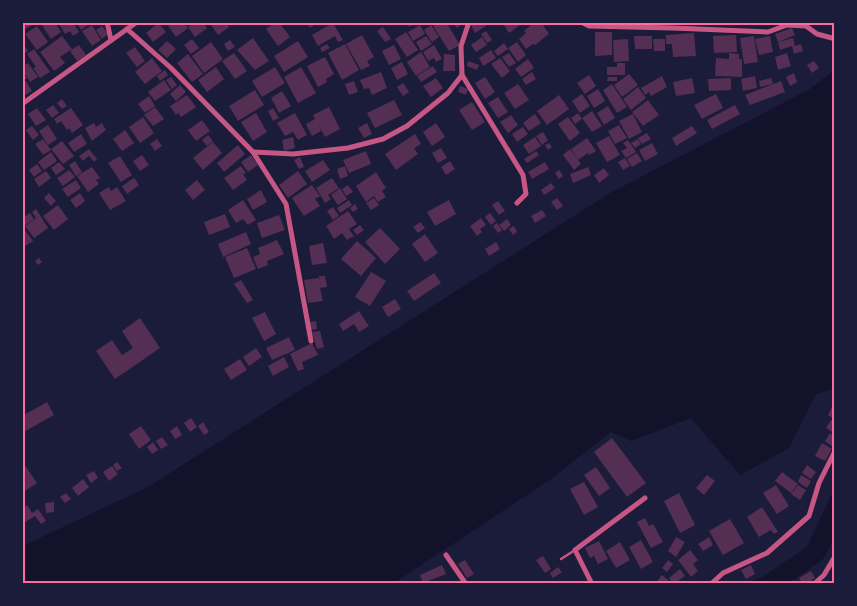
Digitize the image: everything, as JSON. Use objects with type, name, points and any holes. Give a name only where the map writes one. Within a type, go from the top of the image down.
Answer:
[{"type":"street","points":[[107,22],[111,40]]},
{"type":"street","points":[[22,104],[136,22]]},
{"type":"street","points":[[469,22],[461,46],[462,75],[524,175],[526,194],[517,203]]},
{"type":"street","points":[[581,22],[588,26],[768,32],[788,24],[806,26],[817,34],[832,38]]},
{"type":"street","points":[[126,29],[171,68],[253,152],[286,204],[311,341]]},
{"type":"street","points":[[253,152],[293,154],[348,148],[383,139],[406,126],[448,93],[462,75]]},
{"type":"street","points":[[710,584],[723,573],[767,553],[808,516],[819,483],[834,453]]},
{"type":"street","points":[[592,584],[575,550],[645,498]]},
{"type":"street","points":[[446,554],[466,584]]},
{"type":"street","points":[[814,584],[824,575],[834,558]]},
{"type":"lane","points":[[561,559],[575,550]]},
{"type":"shaded area","points":[[834,70],[834,389],[816,394],[789,448],[740,475],[691,418],[631,441],[611,432],[551,479],[394,583],[23,583],[23,546],[148,487],[610,193],[810,89]]},
{"type":"shaded area","points":[[834,489],[834,539],[823,559],[787,583],[746,583],[762,577],[807,547]]},
{"type":"building","points":[[22,22],[38,22],[24,30]]},
{"type":"building","points":[[40,22],[55,22],[61,32],[51,39]]},
{"type":"building","points":[[61,22],[73,22],[79,32],[73,36],[70,31],[65,34],[59,24]]},
{"type":"building","points":[[76,22],[92,22],[81,30]]},
{"type":"building","points":[[172,22],[184,22],[188,28],[176,37],[168,26]]},
{"type":"building","points":[[194,22],[203,22],[207,28],[195,37],[188,27]]},
{"type":"building","points":[[209,22],[226,22],[229,27],[218,35]]},
{"type":"building","points":[[275,22],[279,22],[290,37],[278,46],[266,29]]},
{"type":"building","points":[[306,22],[318,22],[310,28]]},
{"type":"building","points":[[407,22],[417,22],[409,27]]},
{"type":"building","points":[[440,22],[446,22],[460,45],[449,51],[433,26]]},
{"type":"building","points":[[452,22],[464,22],[457,28]]},
{"type":"building","points":[[475,22],[485,22],[487,25],[475,33],[471,25]]},
{"type":"building","points":[[502,22],[524,22],[509,33]]},
{"type":"building","points":[[534,22],[541,22],[549,34],[535,45],[533,44],[526,49],[519,39],[526,33],[524,31]]},
{"type":"building","points":[[725,22],[741,22],[741,25],[725,24]]},
{"type":"building","points":[[743,22],[756,22],[756,25],[743,24]]},
{"type":"building","points":[[158,23],[166,32],[153,42],[146,33]]},
{"type":"building","points":[[333,23],[343,40],[338,42],[335,36],[318,46],[312,35]]},
{"type":"building","points":[[92,25],[101,40],[92,46],[82,31]]},
{"type":"building","points":[[420,25],[425,34],[413,41],[408,32]]},
{"type":"building","points":[[431,25],[439,37],[432,42],[424,30]]},
{"type":"building","points":[[37,26],[48,42],[37,50],[25,34]]},
{"type":"building","points":[[102,26],[108,34],[102,39],[96,30]]},
{"type":"building","points":[[383,27],[391,39],[385,42],[377,31]]},
{"type":"building","points":[[792,28],[795,35],[778,42],[775,34]]},
{"type":"building","points":[[486,31],[492,40],[487,43],[481,34]]},
{"type":"building","points":[[406,32],[418,50],[407,57],[395,39]]},
{"type":"building","points":[[595,32],[612,32],[612,55],[595,56]]},
{"type":"building","points":[[694,33],[696,56],[673,57],[672,44],[666,44],[666,35]]},
{"type":"building","points":[[362,35],[374,57],[367,61],[370,66],[361,70],[346,44]]},
{"type":"building","points":[[736,35],[737,52],[714,53],[713,36]]},
{"type":"building","points":[[62,36],[72,49],[60,57],[65,63],[54,71],[40,52]]},
{"type":"building","points":[[426,36],[432,44],[421,51],[416,42]]},
{"type":"building","points":[[634,36],[652,36],[652,49],[635,49]]},
{"type":"building","points":[[754,36],[758,62],[744,64],[740,38]]},
{"type":"building","points":[[770,36],[773,52],[759,55],[755,39]]},
{"type":"building","points":[[482,37],[487,45],[476,52],[471,45]]},
{"type":"building","points":[[253,38],[269,61],[255,70],[237,50]]},
{"type":"building","points":[[793,38],[795,46],[801,44],[803,51],[794,54],[792,46],[780,50],[778,42]]},
{"type":"building","points":[[192,39],[199,48],[191,54],[184,45]]},
{"type":"building","points":[[628,39],[629,61],[614,62],[613,40]]},
{"type":"building","points":[[653,39],[665,39],[665,51],[654,51]]},
{"type":"building","points":[[230,40],[235,47],[228,51],[224,44]]},
{"type":"building","points":[[167,41],[176,49],[167,58],[158,50]]},
{"type":"building","points":[[298,41],[308,57],[284,72],[274,56]]},
{"type":"building","points":[[22,42],[28,51],[22,55]]},
{"type":"building","points":[[211,42],[223,59],[204,73],[192,56]]},
{"type":"building","points":[[517,42],[526,55],[518,62],[508,48]]},
{"type":"building","points":[[504,43],[508,49],[498,56],[494,51]]},
{"type":"building","points":[[327,44],[330,48],[322,52],[320,48]]},
{"type":"building","points":[[345,44],[359,70],[342,80],[328,53]]},
{"type":"building","points":[[79,45],[86,55],[77,61],[70,51]]},
{"type":"building","points":[[394,45],[401,59],[389,65],[382,51]]},
{"type":"building","points":[[434,45],[442,59],[436,62],[434,58],[428,61],[423,52]]},
{"type":"building","points":[[135,47],[145,61],[137,67],[126,53]]},
{"type":"building","points":[[34,49],[50,72],[40,78],[33,68],[36,67],[27,54]]},
{"type":"building","points":[[491,50],[496,58],[483,66],[479,58]]},
{"type":"building","points":[[421,52],[430,67],[416,76],[407,62]]},
{"type":"building","points":[[234,53],[247,71],[235,79],[222,61]]},
{"type":"building","points":[[509,53],[516,63],[509,67],[502,57]]},
{"type":"building","points":[[729,53],[739,54],[739,59],[742,59],[742,77],[715,76],[716,58],[729,59]]},
{"type":"building","points":[[787,53],[791,66],[778,70],[775,57]]},
{"type":"building","points":[[188,54],[203,74],[192,82],[177,63]]},
{"type":"building","points":[[444,54],[455,55],[455,71],[443,71]]},
{"type":"building","points":[[325,57],[334,74],[326,79],[327,82],[318,87],[307,66]]},
{"type":"building","points":[[152,58],[162,71],[145,84],[135,72]]},
{"type":"building","points":[[500,58],[510,71],[502,78],[491,64]]},
{"type":"building","points":[[528,59],[534,68],[521,77],[515,69]]},
{"type":"building","points":[[468,61],[479,65],[477,70],[467,66]]},
{"type":"building","points":[[814,61],[819,68],[812,73],[807,65]]},
{"type":"building","points":[[402,62],[408,74],[397,80],[391,68]]},
{"type":"building","points":[[28,63],[38,77],[30,82],[22,70],[22,67]]},
{"type":"building","points":[[617,63],[625,63],[625,75],[607,75],[607,67],[617,67]]},
{"type":"building","points":[[433,66],[437,72],[421,82],[417,76]]},
{"type":"building","points":[[216,67],[224,79],[207,92],[198,80]]},
{"type":"building","points":[[275,67],[285,83],[262,97],[252,81]]},
{"type":"building","points":[[301,67],[316,93],[298,103],[284,77]]},
{"type":"building","points":[[165,70],[168,75],[160,81],[157,76]]},
{"type":"building","points":[[22,72],[27,78],[22,82]]},
{"type":"building","points":[[381,72],[387,88],[372,95],[369,88],[364,89],[360,80]]},
{"type":"building","points":[[532,72],[536,79],[526,85],[522,79]]},
{"type":"building","points":[[794,73],[797,82],[790,86],[786,77]]},
{"type":"building","points":[[629,74],[638,85],[622,97],[614,85]]},
{"type":"building","points":[[589,75],[596,86],[585,94],[577,83]]},
{"type":"building","points":[[662,76],[667,87],[651,96],[649,92],[645,95],[641,88]]},
{"type":"building","points":[[755,76],[757,88],[743,91],[741,79]]},
{"type":"building","points":[[171,77],[177,85],[172,89],[166,80]]},
{"type":"building","points":[[485,77],[495,92],[485,99],[475,83]]},
{"type":"building","points":[[608,77],[617,77],[617,81],[607,81]]},
{"type":"building","points":[[436,78],[443,88],[431,97],[423,86]]},
{"type":"building","points":[[692,78],[695,93],[676,96],[673,82]]},
{"type":"building","points":[[731,78],[731,90],[709,91],[708,79]]},
{"type":"building","points":[[771,78],[773,84],[760,87],[759,81]]},
{"type":"building","points":[[164,80],[171,90],[155,101],[148,92]]},
{"type":"building","points":[[26,81],[32,91],[22,97],[22,83]]},
{"type":"building","points":[[354,81],[358,92],[349,95],[345,84]]},
{"type":"building","points":[[781,81],[785,92],[750,105],[745,95]]},
{"type":"building","points":[[403,83],[409,92],[403,96],[397,87]]},
{"type":"building","points":[[518,84],[529,100],[515,109],[504,93]]},
{"type":"building","points":[[612,84],[627,107],[617,113],[603,90]]},
{"type":"building","points":[[180,85],[186,92],[176,101],[170,94]]},
{"type":"building","points":[[460,86],[468,89],[466,95],[458,92]]},
{"type":"building","points":[[638,87],[646,98],[631,110],[623,99]]},
{"type":"building","points":[[598,89],[605,101],[594,108],[587,96]]},
{"type":"building","points":[[255,90],[264,105],[238,121],[229,106]]},
{"type":"building","points":[[282,91],[291,106],[279,113],[271,98]]},
{"type":"building","points":[[582,94],[590,106],[580,113],[572,101]]},
{"type":"building","points":[[716,94],[723,108],[702,119],[694,105]]},
{"type":"building","points":[[187,95],[196,107],[181,117],[178,113],[176,115],[170,106]]},
{"type":"building","points":[[559,95],[569,109],[547,125],[537,111]]},
{"type":"building","points":[[149,96],[155,106],[145,113],[138,104]]},
{"type":"building","points":[[498,97],[508,112],[498,118],[488,103]]},
{"type":"building","points":[[62,99],[67,106],[62,109],[57,103]]},
{"type":"building","points":[[394,100],[402,115],[375,128],[367,113]]},
{"type":"building","points":[[648,100],[659,115],[643,126],[632,112]]},
{"type":"building","points":[[472,102],[485,122],[472,130],[459,110]]},
{"type":"building","points":[[53,105],[59,113],[52,118],[46,110]]},
{"type":"building","points":[[735,105],[740,114],[712,129],[707,120]]},
{"type":"building","points":[[608,106],[615,118],[604,125],[597,113]]},
{"type":"building","points":[[155,107],[164,119],[153,126],[144,115]]},
{"type":"building","points":[[329,107],[340,129],[325,137],[319,126],[321,131],[312,136],[306,124],[315,119],[313,115]]},
{"type":"building","points":[[37,108],[46,120],[36,126],[28,114]]},
{"type":"building","points":[[71,108],[83,125],[72,133],[69,128],[67,130],[61,121],[57,124],[54,119]]},
{"type":"building","points":[[273,108],[279,118],[273,121],[268,111]]},
{"type":"building","points":[[592,111],[602,126],[592,132],[582,118]]},
{"type":"building","points":[[256,113],[267,132],[253,141],[241,122]]},
{"type":"building","points":[[295,113],[307,135],[298,140],[293,132],[285,136],[277,123]]},
{"type":"building","points":[[578,113],[582,119],[575,124],[571,118]]},
{"type":"building","points":[[535,114],[541,123],[529,131],[523,123]]},
{"type":"building","points":[[633,114],[642,132],[629,139],[619,121]]},
{"type":"building","points":[[511,115],[518,125],[508,133],[500,122]]},
{"type":"building","points":[[143,117],[154,133],[140,143],[129,127]]},
{"type":"building","points":[[568,117],[580,133],[570,141],[558,124]]},
{"type":"building","points":[[202,120],[210,131],[196,141],[188,130]]},
{"type":"building","points":[[94,123],[96,127],[102,123],[106,130],[92,141],[85,128]]},
{"type":"building","points":[[367,123],[372,134],[364,138],[358,128]]},
{"type":"building","points":[[436,123],[445,137],[432,146],[423,132]]},
{"type":"building","points":[[48,125],[57,139],[48,145],[39,131]]},
{"type":"building","points":[[619,125],[627,138],[615,144],[608,131]]},
{"type":"building","points":[[32,126],[39,135],[33,140],[26,130]]},
{"type":"building","points":[[692,126],[697,133],[676,146],[672,138]]},
{"type":"building","points":[[523,127],[528,134],[517,142],[512,134]]},
{"type":"building","points":[[125,130],[134,143],[122,151],[113,139]]},
{"type":"building","points":[[543,132],[548,140],[542,145],[536,136]]},
{"type":"building","points":[[647,133],[651,139],[642,144],[638,138]]},
{"type":"building","points":[[81,134],[87,144],[74,152],[68,143]]},
{"type":"building","points":[[415,134],[421,144],[414,148],[418,154],[396,170],[385,154]]},
{"type":"building","points":[[208,135],[213,141],[207,146],[202,140]]},
{"type":"building","points":[[609,136],[620,155],[607,162],[596,143]]},
{"type":"building","points":[[293,137],[295,148],[284,151],[282,140]]},
{"type":"building","points":[[535,137],[541,146],[529,154],[523,145]]},
{"type":"building","points":[[587,138],[596,151],[589,155],[588,153],[578,160],[571,149]]},
{"type":"building","points":[[43,139],[51,150],[43,155],[35,144]]},
{"type":"building","points":[[157,139],[162,146],[155,151],[150,144]]},
{"type":"building","points":[[638,139],[641,144],[635,148],[631,143]]},
{"type":"building","points":[[628,140],[636,152],[626,158],[621,151],[627,148],[623,143]]},
{"type":"building","points":[[62,141],[74,156],[63,164],[51,149]]},
{"type":"building","points":[[213,142],[222,153],[203,170],[193,158]]},
{"type":"building","points":[[549,143],[552,147],[548,150],[545,145]]},
{"type":"building","points":[[652,143],[658,154],[645,161],[639,150]]},
{"type":"building","points":[[238,145],[245,154],[224,172],[217,163]]},
{"type":"building","points":[[441,148],[447,158],[438,163],[432,153]]},
{"type":"building","points":[[89,149],[97,159],[94,162],[89,156],[83,161],[79,156]]},
{"type":"building","points":[[570,149],[581,164],[574,170],[563,155]]},
{"type":"building","points":[[366,151],[371,164],[349,173],[343,160]]},
{"type":"building","points":[[536,151],[539,155],[527,163],[524,159]]},
{"type":"building","points":[[51,152],[57,161],[44,170],[38,162]]},
{"type":"building","points":[[637,153],[642,161],[632,167],[627,159]]},
{"type":"building","points":[[142,155],[149,165],[140,171],[133,161]]},
{"type":"building","points":[[251,155],[258,165],[248,172],[241,162]]},
{"type":"building","points":[[120,156],[132,175],[121,182],[108,163]]},
{"type":"building","points":[[300,157],[304,167],[299,169],[294,160]]},
{"type":"building","points":[[625,158],[630,166],[623,170],[618,162]]},
{"type":"building","points":[[323,160],[330,170],[312,182],[305,171]]},
{"type":"building","points":[[75,161],[82,172],[76,176],[69,165]]},
{"type":"building","points":[[450,161],[455,169],[446,175],[441,167]]},
{"type":"building","points":[[59,162],[65,169],[56,175],[51,168]]},
{"type":"building","points":[[545,162],[549,169],[532,179],[528,172]]},
{"type":"building","points":[[37,164],[42,171],[34,177],[29,170]]},
{"type":"building","points":[[241,166],[246,173],[243,174],[247,180],[233,190],[224,178]]},
{"type":"building","points":[[345,166],[348,176],[340,179],[337,169]]},
{"type":"building","points":[[92,167],[100,178],[96,180],[99,184],[88,192],[77,176]]},
{"type":"building","points":[[588,167],[591,175],[573,183],[570,174]]},
{"type":"building","points":[[604,168],[609,175],[599,183],[594,175]]},
{"type":"building","points":[[69,170],[75,177],[63,186],[57,178]]},
{"type":"building","points":[[559,170],[563,176],[559,179],[555,173]]},
{"type":"building","points":[[46,171],[51,178],[39,187],[34,179]]},
{"type":"building","points":[[298,171],[307,184],[288,198],[279,185]]},
{"type":"building","points":[[376,172],[386,188],[382,191],[386,197],[378,202],[374,196],[366,202],[356,186]]},
{"type":"building","points":[[134,178],[139,185],[127,194],[122,186]]},
{"type":"building","points":[[332,178],[339,188],[328,195],[331,199],[325,203],[316,188]]},
{"type":"building","points":[[76,180],[81,188],[68,197],[62,189]]},
{"type":"building","points":[[197,180],[205,190],[193,200],[185,190]]},
{"type":"building","points":[[551,183],[555,188],[544,195],[541,190]]},
{"type":"building","points":[[312,185],[320,196],[315,199],[320,206],[304,216],[292,198]]},
{"type":"building","points":[[348,185],[353,192],[346,196],[342,189]]},
{"type":"building","points":[[109,187],[111,191],[117,187],[126,201],[110,210],[99,193]]},
{"type":"building","points":[[340,188],[347,199],[338,205],[331,195]]},
{"type":"building","points":[[261,190],[267,202],[253,210],[247,199]]},
{"type":"building","points":[[49,193],[56,201],[51,206],[44,198]]},
{"type":"building","points":[[80,193],[85,201],[76,208],[70,200]]},
{"type":"building","points":[[374,198],[379,205],[371,210],[366,203]]},
{"type":"building","points":[[557,198],[563,206],[557,210],[551,202]]},
{"type":"building","points":[[243,200],[256,220],[248,225],[243,219],[236,223],[228,210]]},
{"type":"building","points":[[349,200],[352,205],[340,213],[337,208]]},
{"type":"building","points":[[449,200],[456,214],[435,226],[427,212]]},
{"type":"building","points":[[498,201],[505,211],[499,215],[492,205]]},
{"type":"building","points":[[355,204],[358,209],[353,212],[350,208]]},
{"type":"building","points":[[58,205],[68,219],[54,230],[43,216]]},
{"type":"building","points":[[333,207],[339,216],[333,220],[327,211]]},
{"type":"building","points":[[36,209],[48,228],[34,238],[25,226],[36,218],[32,212]]},
{"type":"building","points":[[542,210],[546,216],[535,223],[531,216]]},
{"type":"building","points":[[348,211],[357,224],[349,229],[354,236],[347,240],[342,233],[334,239],[326,226]]},
{"type":"building","points":[[30,213],[34,219],[24,226],[22,218]]},
{"type":"building","points":[[490,213],[496,221],[491,225],[485,217]]},
{"type":"building","points":[[225,214],[230,227],[209,235],[204,222]]},
{"type":"building","points":[[279,215],[285,230],[262,238],[257,223]]},
{"type":"building","points":[[481,218],[486,225],[480,229],[482,232],[477,236],[470,226]]},
{"type":"building","points":[[507,219],[511,225],[504,231],[499,225]]},
{"type":"building","points":[[420,222],[425,228],[418,233],[413,227]]},
{"type":"building","points":[[497,223],[502,230],[498,233],[493,226]]},
{"type":"building","points":[[360,225],[364,230],[357,235],[353,230]]},
{"type":"building","points":[[514,226],[517,232],[513,235],[509,229]]},
{"type":"building","points":[[380,228],[400,249],[385,264],[365,242]]},
{"type":"building","points":[[24,229],[33,241],[22,248],[22,230]]},
{"type":"building","points":[[246,232],[251,244],[223,257],[218,244]]},
{"type":"building","points":[[425,234],[438,253],[425,262],[412,244]]},
{"type":"building","points":[[277,240],[284,254],[267,261],[268,265],[258,269],[253,257],[260,254],[258,248]]},
{"type":"building","points":[[357,241],[376,258],[361,276],[341,259]]},
{"type":"building","points":[[496,242],[500,249],[489,256],[485,249]]},
{"type":"building","points":[[323,243],[327,263],[312,265],[309,246]]},
{"type":"building","points":[[247,248],[256,269],[234,278],[225,257]]},
{"type":"building","points":[[39,258],[42,262],[38,265],[35,261]]},
{"type":"building","points":[[371,272],[386,281],[370,306],[355,297]]},
{"type":"building","points":[[434,273],[441,283],[414,301],[407,291]]},
{"type":"building","points":[[319,276],[325,276],[327,287],[320,288],[323,301],[308,303],[304,280],[319,278],[321,286]]},
{"type":"building","points":[[241,280],[253,300],[247,303],[234,284]]},
{"type":"building","points":[[395,299],[401,309],[388,317],[382,307]]},
{"type":"building","points":[[359,311],[369,326],[359,332],[354,324],[343,331],[339,324]]},
{"type":"building","points":[[265,312],[276,334],[264,341],[252,318]]},
{"type":"building","points":[[140,318],[160,348],[115,379],[96,351],[112,340],[122,355],[133,348],[122,331]]},
{"type":"building","points":[[316,321],[317,329],[311,330],[310,322]]},
{"type":"building","points":[[320,331],[324,347],[317,349],[312,332]]},
{"type":"building","points":[[289,337],[295,350],[272,360],[266,348]]},
{"type":"building","points":[[312,343],[318,355],[302,362],[304,369],[298,371],[290,354]]},
{"type":"building","points":[[256,348],[262,357],[249,366],[243,357]]},
{"type":"building","points":[[284,357],[289,367],[273,376],[268,366]]},
{"type":"building","points":[[240,359],[247,370],[231,380],[224,369]]},
{"type":"building","points":[[47,402],[54,415],[22,433],[22,416]]},
{"type":"building","points":[[834,403],[834,419],[828,415]]},
{"type":"building","points":[[191,418],[197,427],[190,432],[184,423]]},
{"type":"building","points":[[831,420],[834,422],[834,433],[826,428]]},
{"type":"building","points":[[203,422],[209,432],[204,435],[198,426]]},
{"type":"building","points":[[141,426],[151,440],[139,449],[129,434]]},
{"type":"building","points":[[177,426],[182,435],[175,439],[170,431]]},
{"type":"building","points":[[830,433],[834,436],[834,448],[825,441]]},
{"type":"building","points":[[162,437],[168,445],[161,449],[156,441]]},
{"type":"building","points":[[612,438],[646,483],[627,497],[594,452]]},
{"type":"building","points":[[153,442],[158,450],[152,454],[147,447]]},
{"type":"building","points":[[822,443],[832,449],[825,461],[815,456]]},
{"type":"building","points":[[22,461],[37,483],[25,491],[22,487]]},
{"type":"building","points":[[117,462],[122,468],[117,471],[113,465]]},
{"type":"building","points":[[807,465],[816,472],[811,479],[802,473]]},
{"type":"building","points":[[112,466],[118,474],[109,481],[103,472]]},
{"type":"building","points":[[596,467],[610,488],[599,496],[584,475]]},
{"type":"building","points":[[94,471],[98,478],[91,483],[86,475]]},
{"type":"building","points":[[782,472],[798,484],[791,493],[775,481]]},
{"type":"building","points":[[707,475],[715,481],[704,495],[696,488]]},
{"type":"building","points":[[801,475],[811,481],[807,488],[798,482]]},
{"type":"building","points":[[83,479],[89,487],[78,496],[72,488]]},
{"type":"building","points":[[584,482],[598,507],[584,515],[570,489]]},
{"type":"building","points":[[776,485],[789,506],[777,514],[763,493]]},
{"type":"building","points":[[798,485],[806,490],[800,500],[791,494]]},
{"type":"building","points":[[66,493],[71,499],[65,503],[60,497]]},
{"type":"building","points":[[679,493],[695,525],[680,533],[664,501]]},
{"type":"building","points":[[54,502],[54,512],[46,513],[45,503]]},
{"type":"building","points":[[27,505],[32,513],[38,509],[46,521],[41,524],[35,516],[24,523],[22,520],[22,508]]},
{"type":"building","points":[[762,507],[778,532],[774,534],[771,530],[759,537],[747,517]]},
{"type":"building","points":[[645,518],[649,526],[653,524],[663,542],[651,548],[637,522]]},
{"type":"building","points":[[730,519],[744,543],[723,555],[709,531]]},
{"type":"building","points":[[676,537],[685,542],[676,557],[668,551]]},
{"type":"building","points":[[709,537],[713,545],[703,551],[698,544]]},
{"type":"building","points":[[641,540],[653,562],[641,569],[629,547]]},
{"type":"building","points":[[599,541],[608,559],[598,564],[594,556],[590,558],[585,548]]},
{"type":"building","points":[[620,542],[630,560],[616,568],[606,551]]},
{"type":"building","points":[[690,550],[698,560],[693,564],[698,571],[691,577],[678,560]]},
{"type":"building","points":[[543,556],[551,569],[545,573],[536,560]]},
{"type":"building","points":[[465,560],[474,574],[467,578],[458,564]]},
{"type":"building","points":[[668,560],[673,564],[667,572],[662,568]]},
{"type":"building","points":[[442,565],[446,574],[423,583],[420,575]]},
{"type":"building","points":[[751,565],[755,574],[746,579],[741,570]]},
{"type":"building","points":[[558,567],[562,572],[553,578],[550,573]]},
{"type":"building","points":[[680,569],[685,576],[673,584],[669,578]]},
{"type":"building","points":[[811,571],[815,578],[807,584],[803,584],[799,578]]},
{"type":"building","points":[[662,575],[669,581],[667,584],[655,584]]}]
